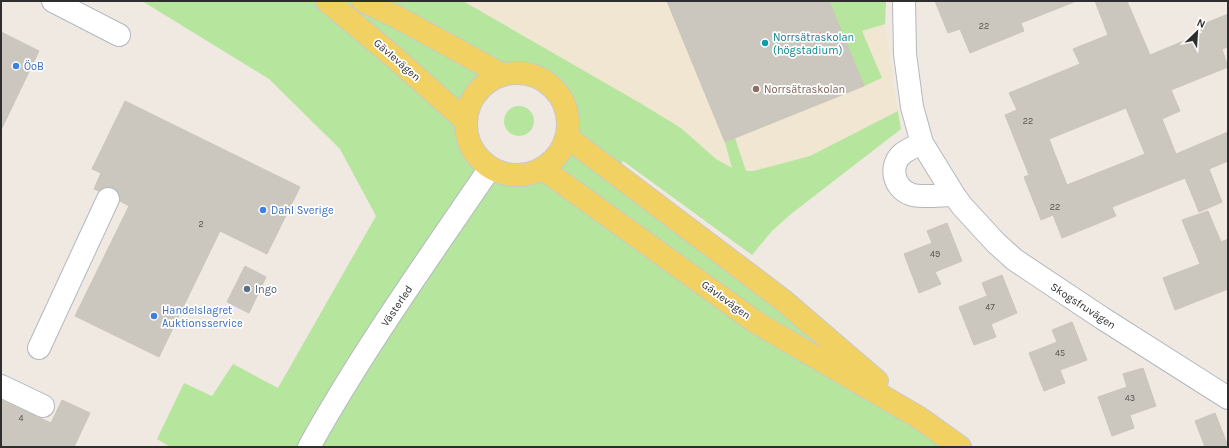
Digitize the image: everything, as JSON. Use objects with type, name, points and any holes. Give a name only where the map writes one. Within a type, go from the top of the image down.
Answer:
[{"type":"main road","name":"Gävlevägen","points":[[327,1],[394,57],[466,121]]},
{"type":"main road","points":[[363,1],[395,16],[503,75]]},
{"type":"main road","points":[[523,73],[542,79],[553,88],[563,102],[568,119],[567,137],[558,155],[543,169],[530,174],[517,176],[503,174],[490,168],[480,160],[471,147],[467,133],[466,121],[470,105],[478,93],[490,80],[503,75],[523,73]]},
{"type":"main road","name":"Gävlevägen","points":[[567,137],[784,301],[918,417]]},
{"type":"main road","name":"Gävlevägen","points":[[543,169],[757,322],[918,417],[960,447]]},
{"type":"street","points":[[52,1],[119,35]]},
{"type":"street","name":"Skogsfruvägen","points":[[904,1],[905,54],[912,107],[922,143],[954,195],[996,243],[1015,260],[1102,318],[1228,398]]},
{"type":"street","points":[[922,143],[901,155],[894,165],[894,175],[898,185],[909,194],[924,196],[954,195]]},
{"type":"street","name":"Västerled","points":[[309,447],[363,356],[490,168]]},
{"type":"street","points":[[39,348],[108,199]]},
{"type":"street","points":[[1,386],[43,406]]},
{"type":"shaded area","name":"Norrsätraskolan","points":[[463,1],[886,1],[885,24],[898,111],[810,156],[753,171],[733,169],[716,159],[680,128],[640,103]]},
{"type":"green space","points":[[142,1],[463,1],[681,128],[716,159],[732,168],[725,142],[735,138],[746,171],[753,171],[810,156],[898,111],[901,129],[791,214],[772,231],[752,255],[623,161],[614,172],[960,447],[170,447],[157,439],[184,383],[212,396],[233,364],[278,388],[376,216],[340,149],[269,79]],"holes":[[[523,73],[544,80],[555,91],[566,112],[568,128],[564,143],[556,157],[545,167],[531,174],[515,175],[498,171],[480,159],[474,151],[468,138],[467,119],[472,101],[483,86],[491,80],[499,77]]]},
{"type":"green space","points":[[829,1],[886,1],[885,24],[862,31],[882,78],[864,86]]},
{"type":"green space","points":[[519,106],[530,110],[534,121],[530,132],[519,136],[508,132],[504,121],[508,110]]},
{"type":"building","name":"Norrsätraskolan (högstadium)","points":[[667,1],[829,1],[864,86],[725,142]]},
{"type":"building","points":[[935,1],[1074,2],[1021,23],[1024,31],[970,53],[960,29],[948,33]]},
{"type":"building","points":[[1095,1],[1127,1],[1150,55],[1203,33],[1199,26],[1228,14],[1228,47],[1222,49],[1228,67],[1171,90],[1180,111],[1162,119],[1176,154],[1228,132],[1228,161],[1209,169],[1222,202],[1199,212],[1185,178],[1112,207],[1116,216],[1062,238],[1053,215],[1041,220],[1024,177],[1029,175],[1005,115],[1017,110],[1009,93],[1080,64],[1073,49],[1108,35]],"holes":[[[1126,108],[1145,154],[1067,185],[1049,139]]]},
{"type":"building","name":"ÖoB","points":[[1,32],[39,51],[1,130]]},
{"type":"building","points":[[125,101],[300,187],[267,254],[220,231],[159,357],[75,316],[129,206],[120,201],[118,192],[114,188],[106,187],[99,191],[94,189],[101,173],[92,169]]},
{"type":"building","points":[[1208,211],[1221,242],[1228,239],[1228,289],[1175,310],[1163,278],[1200,264],[1182,220]]},
{"type":"building","points":[[947,223],[962,261],[935,272],[941,284],[919,293],[904,254],[932,243],[927,231]]},
{"type":"building","name":"Ingo","points":[[245,266],[266,277],[249,313],[227,302]]},
{"type":"building","points":[[1002,275],[1017,313],[991,324],[996,337],[974,345],[959,307],[987,296],[982,283]]},
{"type":"building","points":[[1072,322],[1087,360],[1060,370],[1065,383],[1044,391],[1029,353],[1057,342],[1052,330]]},
{"type":"building","points":[[1143,368],[1156,406],[1130,415],[1134,428],[1112,436],[1098,397],[1127,387],[1123,374]]},
{"type":"building","points":[[1,400],[51,423],[62,400],[90,413],[74,447],[1,447]]},
{"type":"building","points":[[1215,413],[1228,447],[1205,447],[1195,421]]},
{"type":"place","name":"Norrsätraskolan (högstadium)","points":[[765,43]]},
{"type":"place","name":"ÖoB","points":[[16,66]]},
{"type":"place","name":"Norrsätraskolan","points":[[756,89]]},
{"type":"place","name":"Dahl Sverige","points":[[263,210]]},
{"type":"place","name":"Ingo","points":[[247,289]]},
{"type":"place","name":"Handelslagret Auktionsservice","points":[[154,316]]}]
